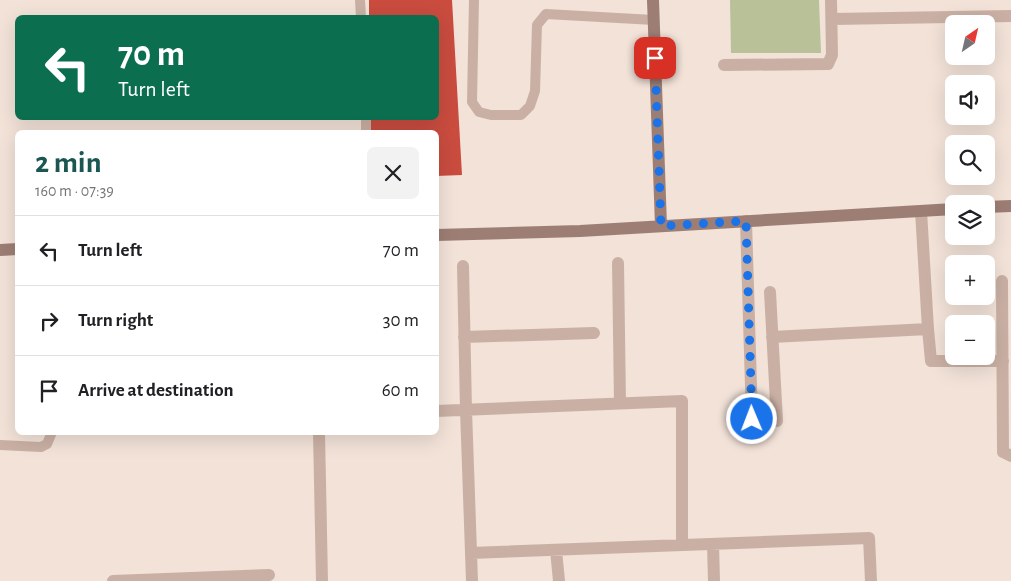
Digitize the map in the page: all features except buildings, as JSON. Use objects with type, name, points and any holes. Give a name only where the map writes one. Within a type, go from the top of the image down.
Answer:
[{"type":"street","points":[[653,0],[661,226]]},
{"type":"street","points":[[724,65],[828,64],[832,55],[831,0]]},
{"type":"street","points":[[832,19],[1011,16]]},
{"type":"street","points":[[995,207],[1011,206]]},
{"type":"street","points":[[439,235],[580,231],[945,210]]},
{"type":"street","points":[[921,211],[930,362],[1003,361]]},
{"type":"street","points":[[746,221],[752,419]]},
{"type":"street","points":[[0,250],[15,249]]},
{"type":"street","points":[[618,263],[620,404]]},
{"type":"street","points":[[463,266],[472,581]]},
{"type":"street","points":[[1002,281],[1003,452],[1011,456]]},
{"type":"street","points":[[770,292],[777,421]]},
{"type":"street","points":[[772,337],[928,329]]},
{"type":"street","points":[[464,337],[594,333]]},
{"type":"street","points":[[439,411],[682,401],[682,545]]},
{"type":"street","points":[[319,435],[322,581]]},
{"type":"street","points":[[471,553],[869,538],[871,581]]},
{"type":"street","points":[[713,544],[714,581]]},
{"type":"street","points":[[556,550],[559,581]]},
{"type":"street","points":[[112,581],[269,575]]},
{"type":"lane","points":[[360,0],[360,15]]},
{"type":"lane","points":[[474,0],[472,102],[479,112],[492,115],[521,115],[530,106],[535,92],[537,25],[546,14],[654,20]]},
{"type":"lane","points":[[0,445],[41,447],[47,444],[51,435]]},
{"type":"green space","points":[[730,0],[819,0],[821,53],[731,53]]},
{"type":"route","points":[[655,58],[661,226],[746,221],[752,419]]}]
